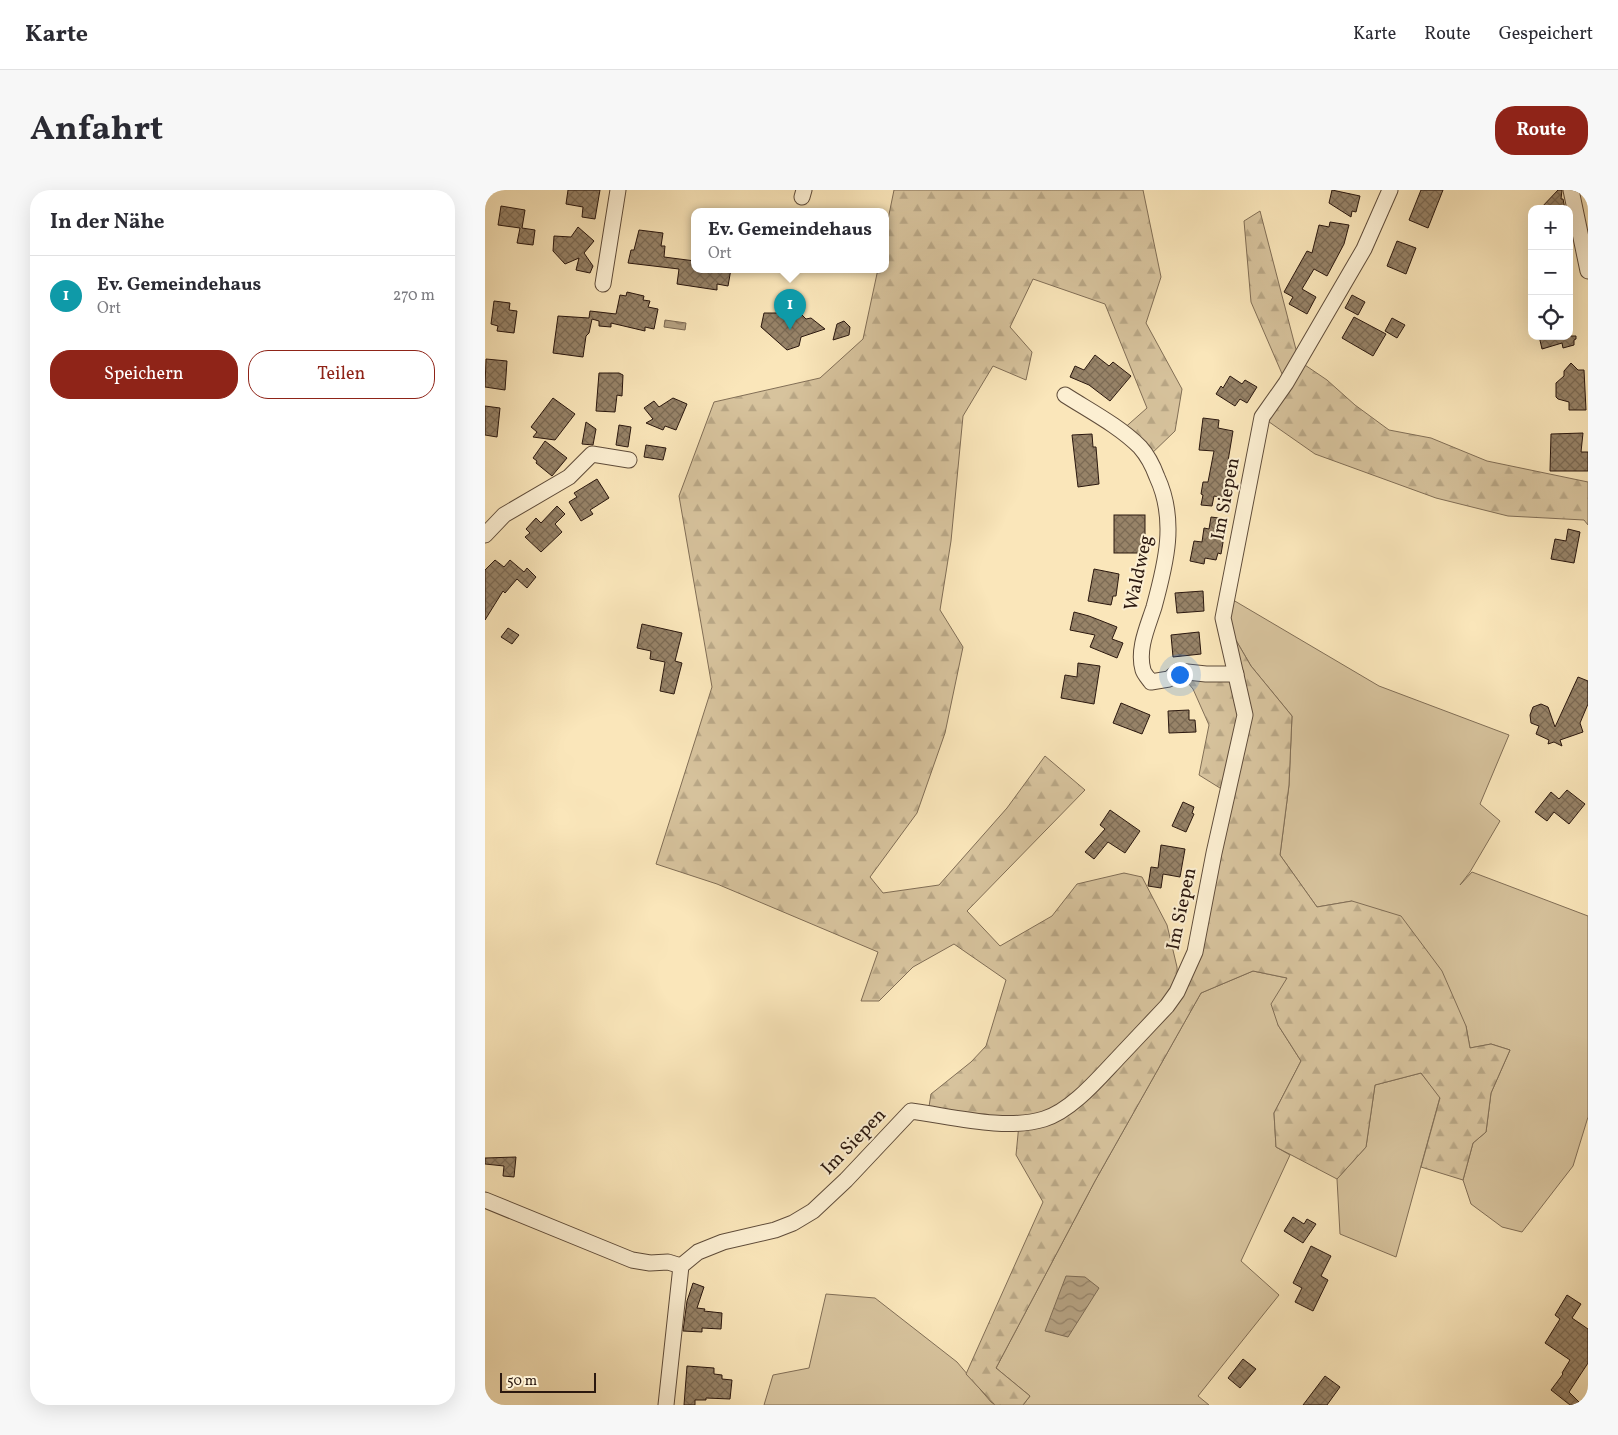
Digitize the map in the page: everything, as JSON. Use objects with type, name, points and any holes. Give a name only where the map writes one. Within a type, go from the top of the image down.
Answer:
[{"type":"street","points":[[603,284],[618,190]]},
{"type":"street","name":"Im Siepen","points":[[681,1266],[698,1252],[723,1242],[784,1227],[813,1210],[847,1180],[911,1111],[995,1123],[1019,1124],[1045,1119],[1069,1106],[1089,1088],[1167,1006],[1177,992],[1195,952],[1214,853],[1245,715],[1223,618],[1262,417],[1286,383],[1364,250],[1390,190]]},
{"type":"street","points":[[1571,190],[1588,271]]},
{"type":"street","name":"Waldweg","points":[[1065,395],[1121,431],[1140,447],[1153,465],[1164,491],[1168,511],[1166,556],[1154,607],[1145,635],[1142,653],[1143,671],[1151,682],[1169,679],[1178,671],[1205,674],[1236,674]]},
{"type":"street","points":[[485,535],[504,515],[569,477],[592,454],[629,460]]},
{"type":"street","points":[[485,1200],[632,1260],[650,1263],[668,1262],[681,1266],[666,1405]]},
{"type":"green space","points":[[894,190],[1143,190],[1161,277],[1146,323],[1182,389],[1175,431],[1148,457],[1121,431],[1147,408],[1105,304],[1033,279],[1010,327],[1032,352],[1026,380],[993,366],[963,416],[951,541],[940,610],[963,647],[945,733],[917,813],[870,877],[883,893],[939,885],[1007,808],[1045,756],[1085,790],[967,911],[1000,946],[1052,916],[1077,884],[1124,873],[1142,877],[1167,925],[1177,967],[1178,991],[1228,793],[1199,775],[1209,725],[1193,689],[1178,671],[1233,674],[1223,618],[1251,666],[1292,716],[1289,785],[1280,855],[1317,907],[1352,901],[1401,916],[1442,971],[1466,1026],[1470,1048],[1491,1044],[1510,1050],[1491,1093],[1486,1132],[1473,1143],[1463,1180],[1421,1167],[1440,1098],[1421,1073],[1375,1085],[1366,1147],[1337,1179],[1276,1147],[1274,1113],[1301,1061],[1278,1025],[1271,1004],[1287,978],[1253,971],[1201,993],[1095,1181],[996,1368],[1030,1396],[1023,1405],[995,1405],[966,1374],[1043,1202],[1016,1155],[1019,1124],[928,1113],[931,1094],[971,1062],[986,1046],[1006,980],[954,944],[913,967],[879,1001],[861,1001],[878,952],[717,884],[656,864],[712,687],[679,496],[714,402],[820,378],[863,339],[877,273],[889,273],[889,214]]},
{"type":"green space","points":[[1260,211],[1299,361],[1327,380],[1355,405],[1389,430],[1431,438],[1487,461],[1588,482],[1588,525],[1584,520],[1508,516],[1436,498],[1315,454],[1262,417],[1286,383],[1251,302],[1244,221]]},
{"type":"green space","points":[[1228,597],[1379,686],[1509,735],[1480,804],[1500,821],[1470,872],[1460,885],[1472,872],[1588,916],[1588,1117],[1573,1166],[1522,1232],[1502,1227],[1471,1204],[1463,1180],[1473,1143],[1486,1132],[1491,1093],[1510,1050],[1491,1044],[1470,1048],[1466,1026],[1352,901],[1317,907],[1280,855],[1289,785],[1292,716],[1251,666],[1223,618]]},
{"type":"green space","points":[[1253,971],[1287,978],[1278,1025],[1301,1061],[1274,1113],[1276,1147],[1290,1155],[1241,1261],[1279,1295],[1198,1396],[1209,1405],[1023,1405],[1030,1396],[996,1368],[1095,1181],[1201,993]]},
{"type":"green space","points":[[1421,1073],[1440,1097],[1396,1257],[1340,1234],[1337,1179],[1366,1147],[1375,1085]]},
{"type":"green space","points":[[826,1294],[875,1298],[957,1362],[995,1405],[764,1405],[773,1375],[809,1368]]},
{"type":"water","points":[[665,320],[686,323],[685,330],[664,327]]},
{"type":"water","points":[[1066,1276],[1085,1277],[1099,1288],[1068,1337],[1045,1331]]},
{"type":"building","points":[[568,190],[600,190],[595,219],[582,217],[583,207],[566,204]]},
{"type":"building","points":[[1332,190],[1360,196],[1356,212],[1352,211],[1351,217],[1329,203]]},
{"type":"building","points":[[1421,190],[1443,190],[1428,228],[1409,220]]},
{"type":"building","points":[[1558,190],[1562,190],[1561,199],[1563,199],[1564,205],[1544,205]]},
{"type":"building","points":[[501,206],[525,210],[522,228],[535,230],[533,245],[517,243],[520,228],[498,225]]},
{"type":"building","points":[[1330,222],[1349,225],[1344,244],[1327,276],[1314,269],[1302,289],[1316,297],[1307,314],[1289,304],[1293,297],[1284,292],[1307,251],[1312,253],[1319,225],[1329,227]]},
{"type":"building","points":[[578,227],[594,241],[584,253],[593,266],[590,273],[576,270],[579,258],[565,264],[553,251],[554,236],[571,237]]},
{"type":"building","points":[[639,230],[663,233],[661,246],[665,246],[664,257],[691,260],[691,273],[730,273],[728,286],[717,284],[717,290],[677,284],[679,269],[628,263],[631,250],[634,250]]},
{"type":"building","points":[[1397,241],[1416,248],[1406,274],[1387,266]]},
{"type":"building","points":[[627,292],[644,296],[643,300],[650,301],[648,307],[658,309],[654,329],[645,327],[645,331],[611,323],[611,327],[599,326],[599,321],[592,319],[589,333],[586,336],[583,357],[553,353],[558,316],[589,318],[590,311],[616,314],[620,295],[626,296]]},
{"type":"building","points":[[1352,295],[1365,302],[1358,315],[1345,308]]},
{"type":"building","points":[[494,301],[510,303],[509,310],[517,311],[514,333],[497,331],[498,326],[491,324]]},
{"type":"building","points":[[793,306],[806,319],[811,318],[825,329],[801,337],[799,346],[787,350],[761,327],[764,313],[777,313]]},
{"type":"building","points":[[1354,317],[1386,334],[1373,356],[1342,338]]},
{"type":"building","points":[[1392,318],[1405,325],[1397,338],[1385,331]]},
{"type":"building","points":[[844,321],[850,327],[849,335],[833,340],[837,324]]},
{"type":"building","points":[[1573,336],[1576,336],[1574,345],[1563,348],[1562,343],[1542,349],[1540,340],[1573,340]]},
{"type":"building","points":[[1095,355],[1109,366],[1113,362],[1131,376],[1110,401],[1089,385],[1070,377],[1075,366],[1084,370]]},
{"type":"building","points":[[486,359],[507,361],[505,390],[485,387]]},
{"type":"building","points":[[1571,363],[1578,370],[1584,370],[1586,410],[1569,410],[1569,402],[1556,397],[1556,383],[1564,376],[1564,371]]},
{"type":"building","points":[[599,373],[619,373],[623,375],[622,396],[617,395],[615,412],[596,411]]},
{"type":"building","points":[[1230,376],[1242,384],[1245,380],[1257,387],[1247,403],[1240,399],[1235,406],[1216,394],[1221,386],[1223,388]]},
{"type":"building","points":[[553,398],[575,414],[555,440],[533,437],[537,432],[531,427]]},
{"type":"building","points":[[673,398],[687,404],[676,430],[665,426],[663,430],[646,423],[653,419],[644,408],[654,401],[659,407]]},
{"type":"building","points":[[485,406],[500,408],[497,437],[485,435]]},
{"type":"building","points":[[1203,418],[1219,420],[1218,428],[1233,431],[1227,467],[1234,468],[1230,499],[1214,496],[1212,506],[1201,505],[1203,482],[1208,482],[1214,451],[1199,450]]},
{"type":"building","points":[[586,422],[596,429],[593,445],[582,444]]},
{"type":"building","points":[[619,425],[631,427],[628,447],[616,445]]},
{"type":"building","points":[[1583,433],[1581,452],[1588,452],[1588,471],[1550,471],[1551,434]]},
{"type":"building","points":[[1092,434],[1093,447],[1096,447],[1099,484],[1078,487],[1072,435]]},
{"type":"building","points":[[545,441],[567,458],[552,476],[536,463],[537,461],[533,458]]},
{"type":"building","points":[[646,445],[666,448],[663,460],[644,457]]},
{"type":"building","points":[[597,479],[609,498],[590,510],[593,514],[581,521],[569,502],[577,497],[574,493]]},
{"type":"building","points":[[557,506],[565,514],[555,524],[562,532],[541,552],[525,537],[530,533],[526,529],[536,518],[541,523]]},
{"type":"building","points":[[1114,515],[1145,515],[1145,553],[1114,553]]},
{"type":"building","points":[[1211,517],[1227,519],[1221,554],[1218,553],[1216,560],[1205,558],[1204,564],[1190,561],[1194,541],[1202,542],[1204,528],[1209,529]]},
{"type":"building","points":[[1568,529],[1580,532],[1574,563],[1551,559],[1555,539],[1566,541]]},
{"type":"building","points":[[495,560],[504,567],[510,560],[524,572],[527,568],[536,577],[527,588],[517,579],[505,593],[503,591],[485,620],[485,570]]},
{"type":"building","points":[[1094,569],[1119,574],[1116,596],[1113,596],[1111,605],[1088,601]]},
{"type":"building","points":[[1203,591],[1204,611],[1177,613],[1175,593]]},
{"type":"building","points":[[1074,612],[1117,627],[1112,639],[1123,643],[1117,658],[1090,647],[1095,635],[1070,630]]},
{"type":"building","points":[[642,624],[682,633],[675,661],[682,663],[674,694],[660,691],[665,662],[650,659],[651,651],[637,648]]},
{"type":"building","points":[[508,628],[519,635],[512,644],[501,637]]},
{"type":"building","points":[[1199,632],[1201,654],[1173,657],[1171,635]]},
{"type":"building","points":[[1078,663],[1100,666],[1094,704],[1061,698],[1065,675],[1077,677]]},
{"type":"building","points":[[1578,677],[1588,681],[1588,704],[1580,723],[1583,732],[1560,740],[1562,746],[1554,742],[1548,744],[1549,740],[1536,734],[1539,726],[1531,723],[1530,715],[1533,707],[1541,704],[1548,707],[1555,727]]},
{"type":"building","points":[[1121,703],[1150,715],[1142,734],[1113,723]]},
{"type":"building","points":[[1189,710],[1189,720],[1195,720],[1196,732],[1169,733],[1168,711]]},
{"type":"building","points":[[1567,790],[1585,804],[1569,824],[1554,812],[1547,821],[1535,812],[1551,792],[1559,799]]},
{"type":"building","points":[[1183,802],[1194,807],[1192,813],[1194,814],[1186,832],[1172,826]]},
{"type":"building","points":[[1110,810],[1140,831],[1125,853],[1108,842],[1094,859],[1085,852],[1105,829],[1100,825]]},
{"type":"building","points":[[1161,845],[1185,849],[1180,877],[1163,874],[1161,888],[1148,886],[1151,867],[1158,868]]},
{"type":"building","points":[[516,1157],[514,1177],[503,1176],[504,1166],[485,1164],[485,1158]]},
{"type":"building","points":[[1293,1217],[1304,1224],[1307,1219],[1316,1224],[1303,1243],[1284,1231]]},
{"type":"building","points":[[1311,1246],[1331,1256],[1321,1276],[1328,1280],[1313,1311],[1295,1302],[1302,1288],[1293,1283]]},
{"type":"building","points":[[693,1283],[704,1287],[697,1308],[705,1309],[704,1311],[722,1313],[721,1329],[702,1328],[702,1332],[683,1331],[687,1301]]},
{"type":"building","points":[[1567,1295],[1581,1304],[1572,1318],[1588,1329],[1588,1363],[1569,1392],[1582,1405],[1570,1405],[1551,1390],[1563,1374],[1570,1360],[1545,1343],[1560,1319],[1555,1315]]},
{"type":"building","points":[[1243,1359],[1256,1369],[1240,1388],[1228,1378]]},
{"type":"building","points":[[687,1366],[714,1368],[714,1374],[722,1375],[722,1379],[732,1380],[730,1399],[706,1398],[706,1400],[695,1400],[695,1405],[684,1405]]},
{"type":"building","points":[[1325,1376],[1340,1387],[1327,1405],[1303,1405]]},
{"type":"place","name":"Ev. Gemeindehaus","points":[[790,330]]}]
